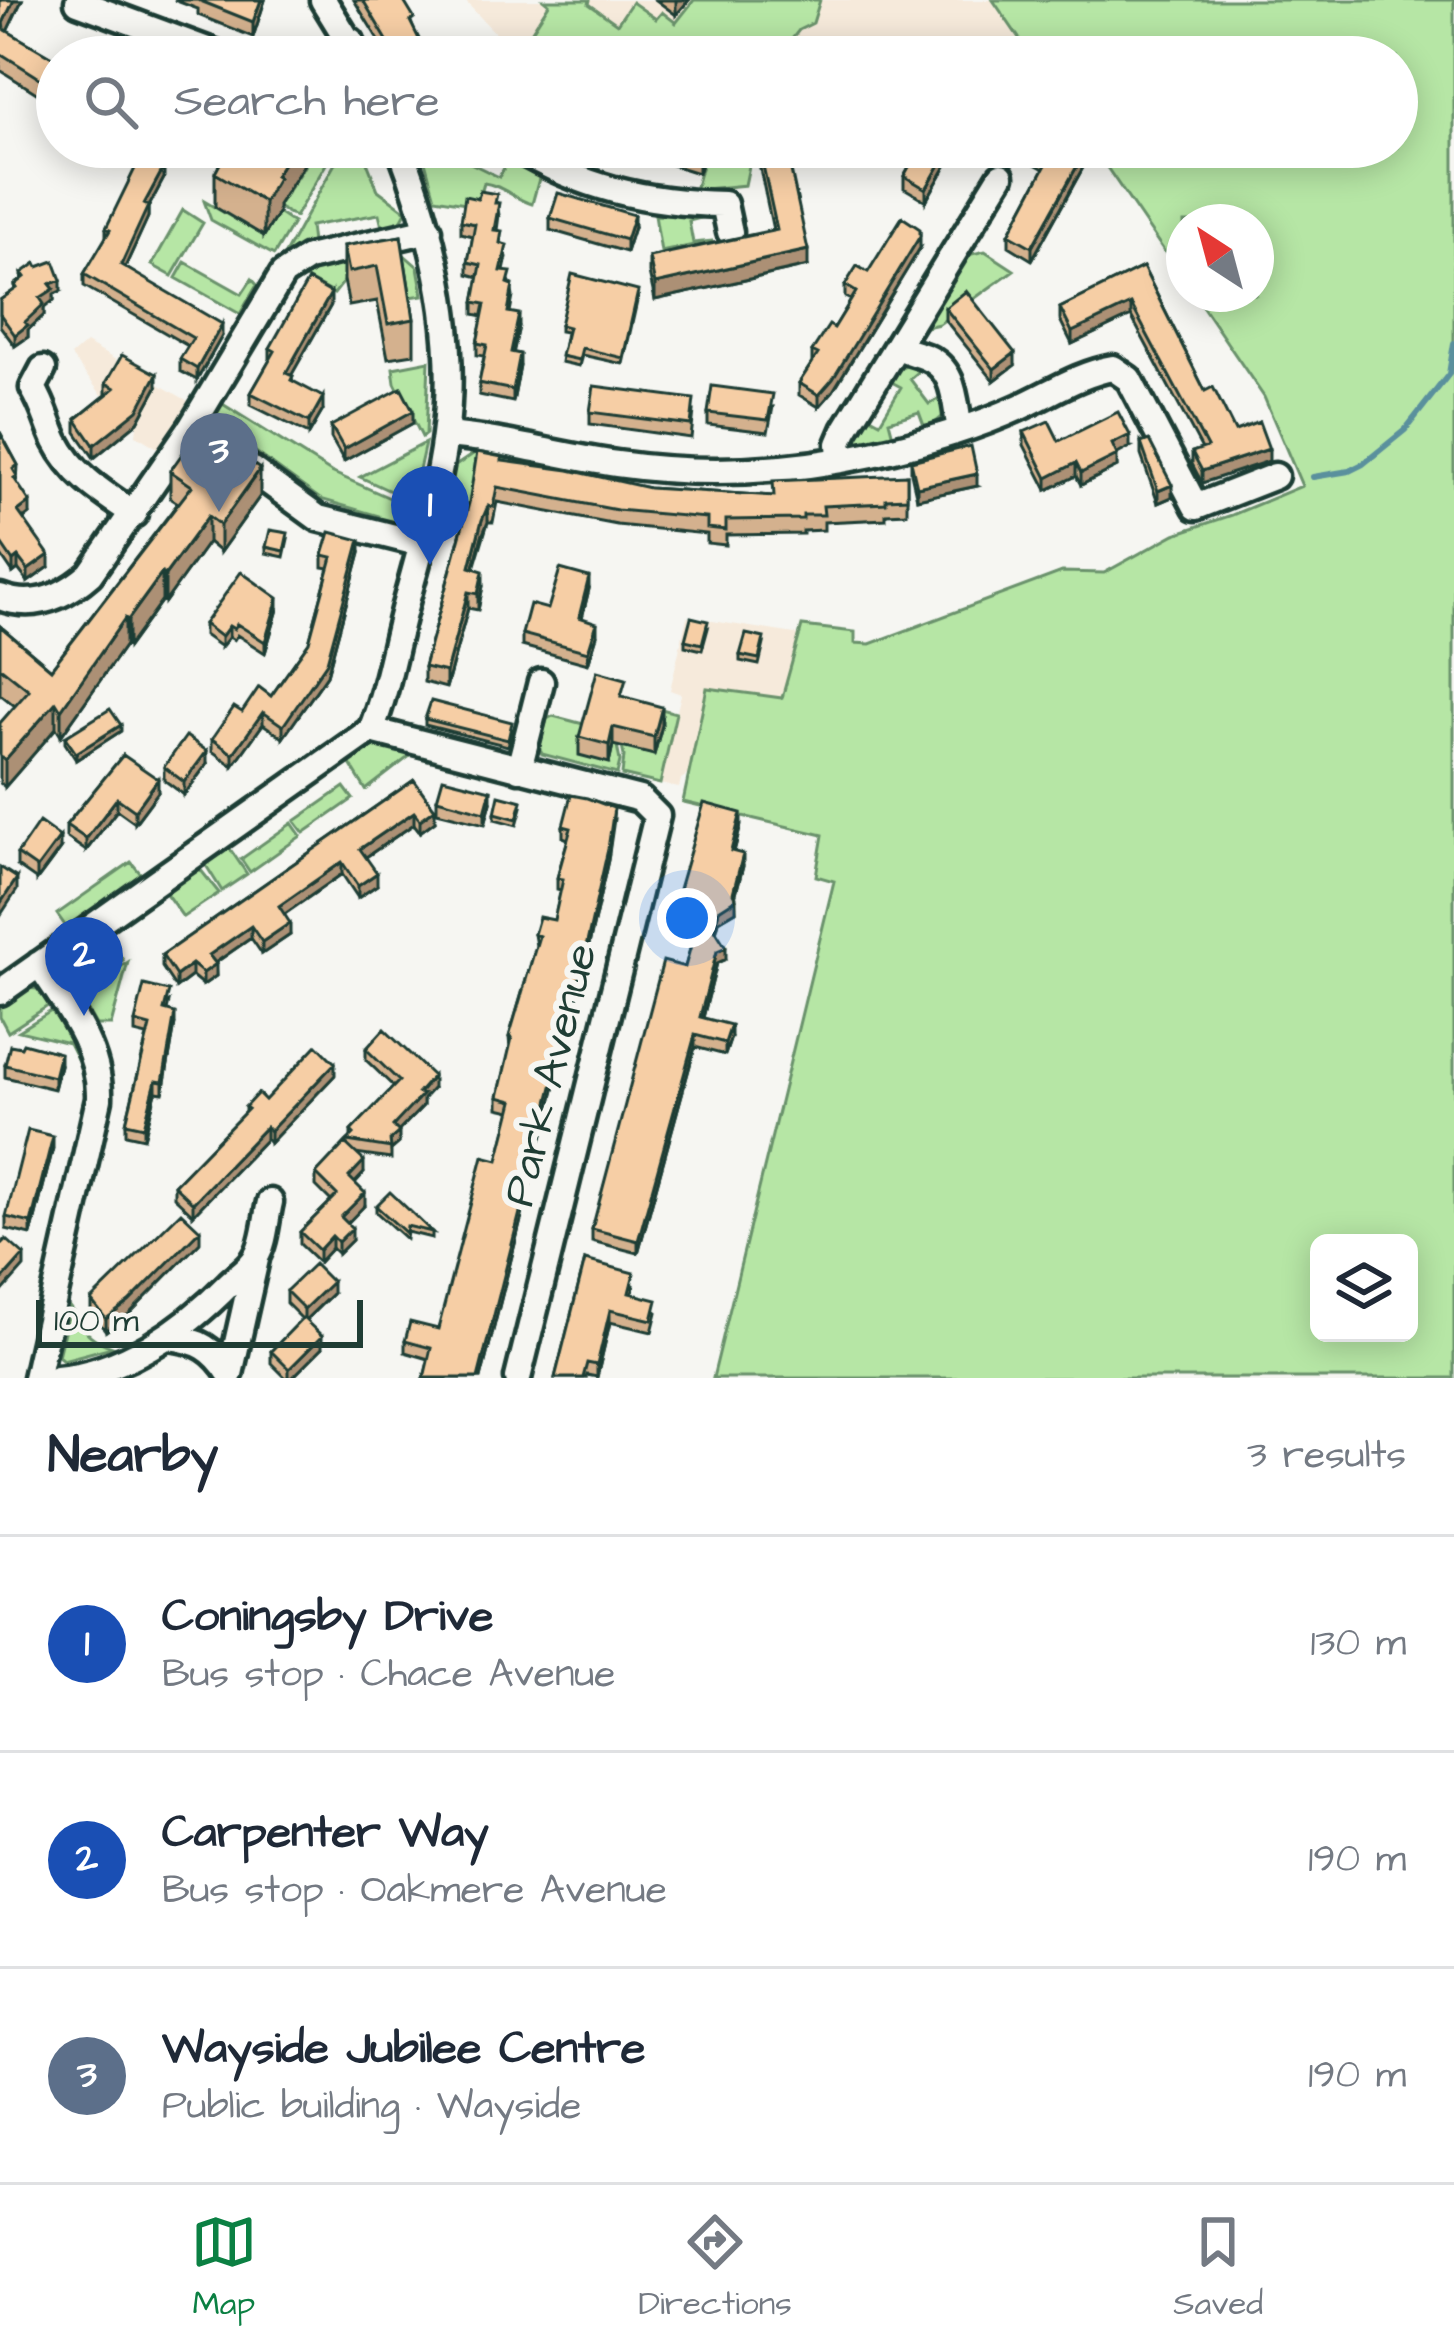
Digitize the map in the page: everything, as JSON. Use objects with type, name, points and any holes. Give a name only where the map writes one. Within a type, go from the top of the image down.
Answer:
[{"type":"street","points":[[323,0],[346,36]]},
{"type":"street","points":[[78,2],[169,36]]},
{"type":"street","points":[[0,992],[371,730],[422,544],[445,435],[448,362],[443,301],[429,230],[407,168]]},
{"type":"street","points":[[551,168],[606,190],[648,200],[724,204],[730,232]]},
{"type":"street","points":[[840,459],[840,439],[1001,176]]},
{"type":"street","points":[[0,597],[34,603],[75,588],[90,574],[192,426],[292,264],[429,230]]},
{"type":"street","points":[[897,346],[926,357],[946,375],[957,396],[960,429]]},
{"type":"street","points":[[445,435],[668,469],[765,470],[840,459],[960,429],[1113,368],[1130,379],[1196,507],[1276,476]]},
{"type":"street","points":[[43,369],[33,388],[48,411],[53,436],[68,462],[85,480],[134,514]]},
{"type":"street","points":[[192,426],[318,518],[422,544]]},
{"type":"street","points":[[371,730],[519,769],[541,682]]},
{"type":"street","name":"Park Avenue","points":[[518,1378],[657,824],[654,811],[640,800],[519,769]]},
{"type":"street","points":[[36,1378],[100,1078],[82,1033],[39,964]]},
{"type":"street","points":[[230,1376],[270,1202]]},
{"type":"street","points":[[57,1378],[78,1376],[168,1336],[257,1257]]},
{"type":"street","points":[[168,1336],[214,1351],[230,1376]]},
{"type":"shaded area","points":[[464,0],[993,0],[1018,36],[498,36]]},
{"type":"shaded area","points":[[86,343],[190,402],[159,449],[136,435],[137,426],[101,394],[71,356]]},
{"type":"shaded area","points":[[687,617],[801,635],[783,699],[707,688],[689,774],[681,779],[679,788],[660,784],[681,694],[670,690]]},
{"type":"green space","points":[[544,0],[590,0],[589,4],[617,24],[632,2],[656,19],[662,12],[676,23],[694,0],[820,0],[813,23],[794,36],[529,36],[549,4]]},
{"type":"green space","points":[[993,0],[1454,0],[1454,1378],[713,1378],[834,881],[816,876],[823,835],[683,802],[707,688],[782,698],[802,626],[855,632],[855,643],[870,644],[1062,572],[1104,573],[1175,534],[1302,486],[1264,397],[1206,312],[1274,312],[1274,204],[1166,204],[1166,254],[1107,168],[1418,168],[1418,36],[1018,36]]},
{"type":"green space","points":[[303,168],[324,168],[295,217],[277,207]]},
{"type":"green space","points":[[332,168],[369,168],[378,190],[406,211],[394,227],[383,231],[379,214],[310,226],[312,243],[285,254]]},
{"type":"green space","points":[[427,168],[481,168],[499,177],[504,168],[526,168],[540,175],[532,204],[484,183],[478,205],[435,198]]},
{"type":"green space","points":[[701,168],[749,168],[745,185],[695,190]]},
{"type":"green space","points":[[204,201],[264,236],[278,213],[293,223],[274,255],[211,220]]},
{"type":"green space","points":[[183,210],[203,223],[172,276],[152,265]]},
{"type":"green space","points":[[655,215],[708,216],[689,221],[693,243],[713,241],[661,252]]},
{"type":"green space","points":[[985,251],[1014,270],[939,324],[921,328],[963,256]]},
{"type":"green space","points":[[401,252],[418,267],[423,295],[404,298],[345,280],[334,294],[296,273]]},
{"type":"green space","points":[[185,262],[242,294],[252,279],[257,285],[240,314],[176,278]]},
{"type":"green space","points":[[429,361],[426,434],[422,437],[395,383],[393,368]]},
{"type":"green space","points":[[909,364],[923,368],[910,379],[929,404],[945,395],[942,417],[926,431],[919,412],[889,421],[894,440],[854,445],[851,441],[863,413],[880,422],[901,387],[884,378]]},
{"type":"green space","points":[[221,403],[331,472],[410,507],[400,530],[382,525],[379,516],[320,499],[231,434],[220,437],[214,420]]},
{"type":"green space","points":[[425,443],[412,501],[360,477]]},
{"type":"green space","points":[[476,452],[506,458],[502,477],[467,518],[446,513],[454,467]]},
{"type":"green space","points":[[633,701],[676,713],[660,784],[622,775],[621,742],[653,755],[661,725]]},
{"type":"green space","points":[[553,716],[587,725],[616,741],[617,774],[542,754],[539,747],[547,719]]},
{"type":"green space","points":[[374,742],[415,752],[366,790],[347,759]]},
{"type":"green space","points":[[344,787],[353,799],[304,833],[295,821]]},
{"type":"green space","points":[[292,823],[301,836],[250,872],[241,859]]},
{"type":"green space","points":[[226,843],[247,874],[222,891],[202,859]]},
{"type":"green space","points":[[131,862],[141,874],[140,882],[69,931],[57,914]]},
{"type":"green space","points":[[196,864],[219,893],[183,917],[162,888]]},
{"type":"green space","points":[[103,930],[123,960],[68,993],[62,972],[65,963]]},
{"type":"green space","points":[[128,962],[111,1025],[96,1025],[78,994]]},
{"type":"green space","points":[[26,988],[37,989],[54,1002],[8,1032],[0,1017],[0,1001]]},
{"type":"green space","points":[[56,1008],[82,1056],[77,1059],[69,1043],[19,1031]]},
{"type":"green space","points":[[70,1308],[90,1335],[112,1347],[63,1360],[58,1356]]},
{"type":"building","points":[[0,0],[14,0],[4,29],[36,48],[36,76],[0,53]]},
{"type":"building","points":[[198,0],[261,0],[253,22]]},
{"type":"building","points":[[363,0],[403,0],[414,18],[410,21],[418,36],[384,36]]},
{"type":"building","points":[[135,168],[163,168],[121,265],[222,324],[197,369],[180,359],[193,338],[84,274],[110,230],[106,228]]},
{"type":"building","points":[[218,168],[280,168],[264,202],[215,173]]},
{"type":"building","points":[[764,168],[790,168],[808,250],[655,284],[649,257],[777,230]]},
{"type":"building","points":[[908,168],[938,168],[926,189],[904,176]]},
{"type":"building","points":[[1044,168],[1076,168],[1032,247],[1009,234]]},
{"type":"building","points":[[480,191],[497,194],[494,230],[502,231],[500,243],[507,245],[501,271],[511,272],[508,283],[513,285],[508,312],[519,314],[511,352],[520,354],[513,390],[479,383],[487,345],[477,343],[485,304],[474,302],[481,265],[468,262],[475,224],[461,221],[465,196],[478,199]]},
{"type":"building","points":[[558,193],[634,215],[626,240],[550,218]]},
{"type":"building","points":[[902,217],[920,229],[920,236],[819,395],[799,383],[818,354],[812,351],[829,325],[834,328],[856,292],[845,285],[857,266],[868,272]]},
{"type":"building","points":[[401,236],[414,319],[388,324],[377,266],[349,272],[344,246]]},
{"type":"building","points":[[54,261],[61,280],[50,284],[54,289],[40,298],[44,304],[15,335],[0,314],[0,300],[17,288],[25,277],[22,273],[36,263],[38,267]]},
{"type":"building","points":[[1143,267],[1205,391],[1213,387],[1235,431],[1259,422],[1269,449],[1202,471],[1192,452],[1207,447],[1131,304],[1072,332],[1060,308]]},
{"type":"building","points":[[572,274],[638,291],[623,358],[582,348],[579,360],[561,356],[568,327],[560,325]]},
{"type":"building","points":[[308,280],[331,293],[286,373],[323,397],[309,422],[251,393]]},
{"type":"building","points":[[966,291],[1015,353],[994,369],[945,308]]},
{"type":"building","points":[[122,355],[157,374],[138,410],[94,445],[76,419],[115,388],[106,383]]},
{"type":"building","points":[[594,386],[694,399],[691,425],[590,412]]},
{"type":"building","points":[[712,386],[773,394],[768,420],[708,413]]},
{"type":"building","points":[[401,388],[413,411],[344,449],[331,426]]},
{"type":"building","points":[[1118,412],[1130,435],[1112,444],[1117,455],[1081,473],[1076,463],[1047,478],[1024,432],[1049,421],[1059,441]]},
{"type":"building","points":[[0,432],[18,465],[13,469],[14,478],[30,502],[18,511],[49,555],[28,570],[18,557],[13,561],[0,542]]},
{"type":"building","points":[[1149,440],[1172,485],[1158,491],[1141,443]]},
{"type":"building","points":[[189,444],[228,472],[240,455],[260,469],[220,525],[208,516],[165,575],[125,618],[61,710],[56,702],[5,760],[0,756],[0,723],[29,690],[0,667],[0,626],[51,669],[192,486],[170,471]]},
{"type":"building","points":[[971,446],[977,474],[917,487],[911,461]]},
{"type":"building","points":[[477,452],[502,457],[502,461],[649,488],[774,496],[773,481],[907,475],[907,498],[823,506],[824,515],[803,515],[803,519],[726,520],[726,530],[707,528],[707,518],[617,510],[497,487],[493,507],[488,506],[482,520],[470,567],[483,571],[478,594],[468,592],[446,672],[424,667],[469,503]]},
{"type":"building","points":[[270,530],[288,533],[284,551],[266,547]]},
{"type":"building","points":[[330,532],[360,540],[327,662],[283,726],[263,712],[233,754],[212,739],[234,707],[242,712],[259,687],[271,696],[309,642],[332,557],[323,555]]},
{"type":"building","points":[[560,569],[589,577],[579,617],[597,623],[588,652],[522,634],[530,604],[548,609]]},
{"type":"building","points":[[241,572],[278,598],[265,642],[237,624],[221,637],[204,624]]},
{"type":"building","points":[[691,617],[708,621],[702,644],[685,640]]},
{"type":"building","points":[[746,634],[764,638],[759,659],[740,655]]},
{"type":"building","points":[[597,671],[626,679],[621,696],[662,707],[654,737],[613,727],[609,745],[579,737]]},
{"type":"building","points":[[431,701],[512,722],[508,740],[425,719]]},
{"type":"building","points":[[110,709],[121,725],[76,753],[65,737]]},
{"type":"building","points":[[186,736],[207,751],[184,782],[164,767]]},
{"type":"building","points":[[123,755],[158,779],[135,811],[117,798],[86,839],[66,825]]},
{"type":"building","points":[[443,778],[491,790],[485,812],[437,799]]},
{"type":"building","points":[[414,780],[435,809],[420,820],[414,812],[360,849],[377,873],[358,886],[342,862],[279,906],[290,923],[262,942],[251,926],[209,955],[216,964],[203,973],[192,964],[176,976],[162,955]]},
{"type":"building","points":[[499,795],[522,801],[517,819],[495,813]]},
{"type":"building","points":[[571,795],[614,808],[575,996],[478,1378],[424,1378],[431,1348],[405,1341],[410,1322],[438,1329],[483,1156],[498,1160],[513,1101],[498,1097],[509,1037],[539,936],[534,934],[539,917],[554,920],[563,879],[557,878],[571,828],[563,826]]},
{"type":"building","points":[[704,803],[741,813],[731,851],[743,854],[733,893],[736,899],[719,910],[714,928],[726,947],[717,951],[700,1017],[731,1025],[725,1043],[695,1035],[638,1241],[592,1229],[663,961],[685,967],[698,920],[672,913]]},
{"type":"building","points":[[39,822],[60,837],[37,868],[17,854]]},
{"type":"building","points":[[0,867],[17,878],[0,904]]},
{"type":"building","points":[[144,985],[169,991],[164,1010],[175,1013],[163,1082],[156,1081],[144,1127],[126,1123],[150,1026],[135,1022]]},
{"type":"building","points":[[384,1029],[433,1076],[393,1126],[399,1132],[390,1140],[391,1148],[347,1141],[399,1081],[366,1049]]},
{"type":"building","points":[[23,1043],[60,1053],[54,1077],[5,1065],[10,1045],[21,1047]]},
{"type":"building","points":[[317,1045],[335,1063],[193,1203],[174,1185],[258,1093],[265,1100]]},
{"type":"building","points":[[28,1130],[53,1136],[31,1223],[6,1217]]},
{"type":"building","points":[[345,1143],[364,1161],[349,1177],[365,1193],[341,1217],[352,1228],[338,1242],[332,1236],[319,1250],[300,1232],[337,1195],[316,1174]]},
{"type":"building","points":[[390,1192],[432,1232],[407,1226],[406,1233],[376,1206]]},
{"type":"building","points":[[181,1212],[200,1230],[106,1319],[91,1300]]},
{"type":"building","points":[[6,1239],[24,1255],[0,1282],[0,1245]]},
{"type":"building","points":[[585,1260],[634,1273],[629,1293],[657,1300],[652,1320],[610,1310],[597,1365],[587,1363],[583,1378],[555,1378]]},
{"type":"building","points":[[314,1264],[332,1282],[304,1309],[286,1291]]},
{"type":"building","points":[[303,1318],[322,1336],[289,1369],[271,1351]]},
{"type":"waterway","points":[[1313,477],[1363,464],[1405,430],[1449,374],[1454,343]]},
{"type":"place","name":"Wayside Jubilee Centre","points":[[219,512]]},
{"type":"place","name":"Coningsby Drive","points":[[430,565]]},
{"type":"place","name":"Carpenter Way","points":[[84,1016]]}]
